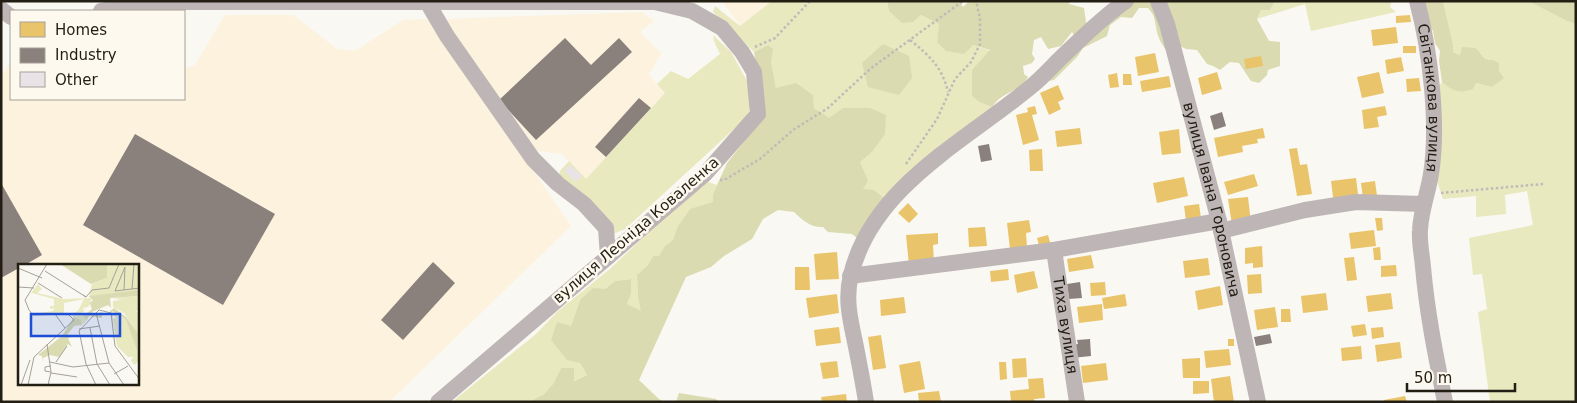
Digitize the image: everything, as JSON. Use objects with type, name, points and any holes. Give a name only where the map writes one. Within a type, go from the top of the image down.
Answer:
[{"type":"street","points":[[866,402],[847,304],[850,276],[857,253],[867,232],[910,180],[1034,84],[1115,8],[1126,1]]},
{"type":"street","name":"вулиця Івана Гороновича","points":[[1158,1],[1167,24],[1220,226],[1258,402]]},
{"type":"street","name":"Світанкова вулиця","points":[[1417,1],[1432,87],[1434,142],[1431,175],[1420,230],[1425,288],[1445,402]]},
{"type":"street","name":"вулиця Леоніда Коваленка","points":[[107,10],[153,2],[655,2],[692,11],[722,28],[742,52],[754,72],[758,114],[704,174],[438,402]]},
{"type":"street","points":[[427,2],[447,36],[533,159],[558,184],[584,204],[606,228],[608,257]]},
{"type":"street","points":[[850,276],[1054,250],[1220,226],[1356,202],[1424,204]]},
{"type":"street","name":"Тиха вулиця","points":[[1054,250],[1077,402]]},
{"type":"path","points":[[742,52],[775,38],[810,1]]},
{"type":"path","points":[[704,174],[714,179],[724,180],[760,159],[793,130],[828,108],[870,69],[964,1]]},
{"type":"path","points":[[904,168],[937,119],[955,79],[971,62],[980,44],[980,18],[976,1]]},
{"type":"path","points":[[910,40],[939,66],[949,94]]},
{"type":"path","points":[[1424,204],[1436,193],[1543,184]]},
{"type":"shaded area","points":[[722,1],[772,1],[740,26]]},
{"type":"shaded area","points":[[642,12],[654,21],[640,32],[661,53],[648,74],[665,93],[586,179],[562,154],[537,151],[450,34],[448,19]]},
{"type":"shaded area","points":[[225,15],[293,15],[337,49],[355,51],[403,20],[430,19],[571,226],[389,402],[1,402],[1,76],[10,63],[10,100],[185,100],[185,69],[195,65]]},
{"type":"green space","points":[[772,1],[887,1],[889,11],[913,22],[921,15],[939,24],[937,42],[973,45],[991,51],[972,70],[972,96],[979,102],[992,107],[888,207],[863,189],[862,170],[859,162],[872,152],[814,108],[776,88],[768,45],[754,52],[713,12],[715,6],[740,26]]},
{"type":"green space","points":[[887,1],[960,1],[963,7],[969,1],[1070,1],[1069,4],[1084,8],[1086,22],[1094,32],[1128,1],[1152,1],[1168,53],[1159,37],[1152,13],[1148,8],[1139,8],[1132,18],[1121,17],[1110,25],[1107,36],[1083,48],[1077,57],[1054,80],[1049,81],[1079,43],[1072,32],[1061,46],[1048,49],[1041,37],[1034,40],[1032,54],[1035,59],[1032,63],[1023,66],[1024,74],[1028,77],[1024,83],[1001,97],[992,107],[979,102],[972,96],[972,70],[990,50],[973,45],[964,54],[946,51],[937,42],[939,24],[921,15],[913,22],[902,23],[889,11]]},
{"type":"green space","points":[[1160,1],[1275,1],[1270,10],[1261,10],[1257,19],[1269,41],[1280,42],[1280,66],[1268,70],[1267,75],[1259,83],[1251,81],[1239,63],[1230,62],[1220,70],[1207,64],[1197,50],[1186,49],[1178,45]]},
{"type":"green space","points":[[1275,1],[1392,1],[1390,7],[1396,12],[1311,31],[1305,4],[1257,19],[1261,10],[1270,10]]},
{"type":"green space","points":[[1421,1],[1443,1],[1453,44],[1453,52],[1460,55],[1462,47],[1476,48],[1485,59],[1499,63],[1499,71],[1504,78],[1492,87],[1476,83],[1473,89],[1464,91],[1450,88],[1442,82],[1439,61],[1440,51],[1435,43],[1433,31],[1428,23]]},
{"type":"green space","points":[[1443,1],[1528,1],[1576,24],[1576,402],[1490,402],[1478,312],[1487,309],[1482,274],[1473,275],[1469,238],[1533,225],[1527,191],[1505,195],[1506,214],[1476,217],[1476,196],[1443,199],[1437,181],[1437,89],[1442,82],[1452,89],[1476,83],[1492,87],[1503,78],[1493,60],[1485,59],[1476,48],[1460,55],[1453,52],[1453,44]]},
{"type":"green space","points":[[1528,1],[1576,1],[1576,24],[1567,21]]},
{"type":"green space","points":[[713,35],[731,52],[751,88],[751,106],[746,118],[625,229],[613,234],[558,184],[560,171],[569,161],[586,179],[665,93],[657,84],[671,71],[688,79],[720,54]]},
{"type":"green space","points":[[883,44],[909,56],[912,78],[899,95],[868,87],[862,63]]},
{"type":"green space","points":[[768,45],[773,49],[771,61],[776,88],[796,83],[813,95],[814,108],[829,118],[843,108],[870,108],[886,115],[885,134],[872,152],[860,162],[868,181],[863,189],[874,190],[887,201],[857,238],[852,234],[828,232],[823,227],[807,223],[794,212],[778,210],[763,219],[752,239],[724,256],[711,267],[686,277],[639,380],[664,402],[529,402],[544,394],[553,384],[561,368],[574,368],[574,381],[587,375],[580,363],[567,360],[551,340],[557,322],[571,326],[580,300],[593,288],[605,289],[615,281],[631,279],[631,294],[627,304],[641,311],[637,275],[648,265],[653,256],[659,256],[664,247],[673,240],[677,228],[690,209],[713,202],[713,194],[727,163],[755,128],[757,70],[754,52]]},
{"type":"green space","points":[[706,181],[717,185],[713,194],[713,202],[677,228],[673,240],[664,247],[659,256],[653,256],[648,265],[637,275],[638,297],[642,312],[627,304],[631,294],[630,279],[615,281],[605,289],[580,300],[571,326],[580,363],[587,375],[573,381],[561,368],[553,384],[544,394],[529,402],[452,402],[536,334],[557,312],[611,268]]},
{"type":"green space","points":[[679,393],[716,399],[719,402],[676,402]]},
{"type":"building: Homes","points":[[1410,15],[1411,22],[1396,23],[1396,16]]},
{"type":"building: Homes","points":[[1396,27],[1398,43],[1373,46],[1371,30]]},
{"type":"building: Homes","points":[[1403,46],[1416,46],[1416,53],[1403,53]]},
{"type":"building: Homes","points":[[1155,53],[1159,72],[1138,76],[1135,57]]},
{"type":"building: Homes","points":[[1261,56],[1263,66],[1246,69],[1244,59]]},
{"type":"building: Homes","points":[[1401,57],[1404,71],[1387,74],[1385,60]]},
{"type":"building: Homes","points":[[1217,72],[1222,89],[1202,95],[1198,78]]},
{"type":"building: Homes","points":[[1379,72],[1384,93],[1362,98],[1357,77]]},
{"type":"building: Homes","points":[[1117,73],[1119,87],[1110,88],[1108,75]]},
{"type":"building: Homes","points":[[1123,74],[1131,74],[1132,85],[1123,85]]},
{"type":"building: Homes","points":[[1169,76],[1171,87],[1142,92],[1140,81]]},
{"type":"building: Homes","points":[[1419,78],[1421,91],[1407,92],[1406,79]]},
{"type":"building: Homes","points":[[1058,85],[1064,99],[1058,102],[1061,109],[1049,115],[1040,93]]},
{"type":"building: Homes","points":[[1035,106],[1037,114],[1032,115],[1039,140],[1023,145],[1016,115],[1028,112],[1027,108]]},
{"type":"building: Homes","points":[[1385,106],[1387,115],[1377,117],[1379,127],[1364,129],[1362,110]]},
{"type":"building: Homes","points":[[1080,128],[1082,144],[1057,147],[1055,131]]},
{"type":"building: Homes","points":[[1263,128],[1265,138],[1257,139],[1258,143],[1242,146],[1243,152],[1218,157],[1214,138]]},
{"type":"building: Homes","points":[[1179,129],[1181,153],[1162,155],[1159,132]]},
{"type":"building: Homes","points":[[1297,148],[1300,165],[1307,164],[1312,194],[1297,196],[1289,149]]},
{"type":"building: Homes","points":[[1042,149],[1043,171],[1030,171],[1029,150]]},
{"type":"building: Homes","points":[[1254,174],[1258,186],[1228,195],[1224,182]]},
{"type":"building: Homes","points":[[1184,177],[1188,196],[1157,203],[1153,183]]},
{"type":"building: Homes","points":[[1356,178],[1359,202],[1334,205],[1331,181]]},
{"type":"building: Homes","points":[[1375,181],[1377,196],[1363,198],[1361,183]]},
{"type":"building: Homes","points":[[1248,197],[1251,223],[1232,225],[1228,199]]},
{"type":"building: Homes","points":[[908,203],[918,214],[909,223],[898,213]]},
{"type":"building: Homes","points":[[1199,204],[1202,225],[1187,227],[1184,206]]},
{"type":"building: Homes","points":[[1375,218],[1382,218],[1383,230],[1377,231]]},
{"type":"building: Homes","points":[[1029,220],[1031,232],[1026,233],[1027,247],[1010,249],[1007,223]]},
{"type":"building: Homes","points":[[985,227],[987,246],[969,247],[968,228]]},
{"type":"building: Homes","points":[[1374,230],[1376,246],[1351,249],[1349,233]]},
{"type":"building: Homes","points":[[938,233],[938,244],[933,245],[934,262],[909,265],[906,235]]},
{"type":"building: Homes","points":[[1048,235],[1051,246],[1040,249],[1037,238]]},
{"type":"building: Homes","points":[[1262,246],[1263,267],[1253,268],[1253,263],[1245,264],[1245,248]]},
{"type":"building: Homes","points":[[1380,247],[1381,260],[1374,260],[1373,248]]},
{"type":"building: Homes","points":[[837,252],[839,279],[816,280],[814,254]]},
{"type":"building: Homes","points":[[1091,255],[1094,268],[1069,272],[1067,259]]},
{"type":"building: Homes","points":[[1354,257],[1357,280],[1347,281],[1344,258]]},
{"type":"building: Homes","points":[[1208,258],[1210,275],[1185,278],[1183,261]]},
{"type":"building: Homes","points":[[1396,265],[1397,276],[1381,277],[1381,266]]},
{"type":"building: Homes","points":[[795,267],[809,267],[810,290],[795,290]]},
{"type":"building: Homes","points":[[1008,269],[1009,280],[991,282],[990,271]]},
{"type":"building: Homes","points":[[1034,271],[1038,288],[1017,293],[1014,275]]},
{"type":"building: Homes","points":[[1261,274],[1262,293],[1248,294],[1247,275]]},
{"type":"building: Homes","points":[[1105,282],[1106,295],[1091,296],[1090,283]]},
{"type":"building: Homes","points":[[1220,286],[1223,305],[1198,310],[1195,291]]},
{"type":"building: Homes","points":[[1326,293],[1328,310],[1303,313],[1301,296]]},
{"type":"building: Homes","points":[[1391,293],[1393,309],[1368,312],[1366,296]]},
{"type":"building: Homes","points":[[837,294],[839,313],[809,318],[806,298]]},
{"type":"building: Homes","points":[[1125,294],[1127,306],[1104,309],[1102,298]]},
{"type":"building: Homes","points":[[904,297],[906,313],[881,316],[880,300]]},
{"type":"building: Homes","points":[[1102,304],[1103,320],[1079,323],[1077,307]]},
{"type":"building: Homes","points":[[1275,307],[1278,327],[1257,330],[1254,310]]},
{"type":"building: Homes","points":[[1281,309],[1290,309],[1291,322],[1281,322]]},
{"type":"building: Homes","points":[[1365,324],[1367,335],[1353,337],[1351,326]]},
{"type":"building: Homes","points":[[839,327],[841,343],[816,346],[814,330]]},
{"type":"building: Homes","points":[[1383,327],[1384,337],[1372,339],[1371,328]]},
{"type":"building: Homes","points":[[881,335],[886,368],[873,370],[868,337]]},
{"type":"building: Homes","points":[[1228,339],[1234,339],[1234,346],[1228,346]]},
{"type":"building: Homes","points":[[1400,342],[1402,358],[1377,362],[1375,345]]},
{"type":"building: Homes","points":[[1361,346],[1362,359],[1342,361],[1341,348]]},
{"type":"building: Homes","points":[[1229,349],[1231,365],[1206,368],[1204,351]]},
{"type":"building: Homes","points":[[1026,358],[1027,377],[1013,378],[1012,359]]},
{"type":"building: Homes","points":[[1200,358],[1200,378],[1183,378],[1182,359]]},
{"type":"building: Homes","points":[[837,361],[839,377],[823,379],[820,363]]},
{"type":"building: Homes","points":[[920,361],[925,389],[904,393],[899,365]]},
{"type":"building: Homes","points":[[999,362],[1006,362],[1007,379],[1000,380]]},
{"type":"building: Homes","points":[[1106,363],[1108,380],[1083,383],[1081,366]]},
{"type":"building: Homes","points":[[1230,376],[1234,402],[1214,402],[1211,379]]},
{"type":"building: Homes","points":[[1043,378],[1045,398],[1034,399],[1035,402],[1011,402],[1010,391],[1029,389],[1028,379]]},
{"type":"building: Homes","points":[[1193,381],[1209,381],[1209,393],[1193,394]]},
{"type":"building: Homes","points":[[939,391],[941,402],[919,402],[918,393]]},
{"type":"building: Homes","points":[[846,394],[847,402],[822,402],[821,397]]},
{"type":"building: Homes","points":[[1405,396],[1407,402],[1384,402],[1384,400]]},
{"type":"building: Industry","points":[[565,38],[591,65],[619,38],[632,52],[536,140],[499,100]]},
{"type":"building: Industry","points":[[639,98],[651,108],[606,157],[595,147]]},
{"type":"building: Industry","points":[[1222,112],[1226,126],[1214,130],[1210,116]]},
{"type":"building: Industry","points":[[135,134],[275,214],[223,305],[83,225]]},
{"type":"building: Industry","points":[[989,144],[992,160],[981,162],[978,146]]},
{"type":"building: Industry","points":[[1,183],[42,255],[26,264],[18,264],[18,269],[1,278]]},
{"type":"building: Industry","points":[[433,262],[455,283],[403,340],[381,320]]},
{"type":"building: Industry","points":[[1080,282],[1082,298],[1069,299],[1067,284]]},
{"type":"building: Industry","points":[[1270,334],[1272,343],[1256,346],[1254,337]]},
{"type":"building: Industry","points":[[1090,339],[1091,356],[1072,358],[1070,345],[1078,344],[1077,340]]},
{"type":"building: Other","points":[[570,165],[582,176],[576,182],[564,171]]}]
